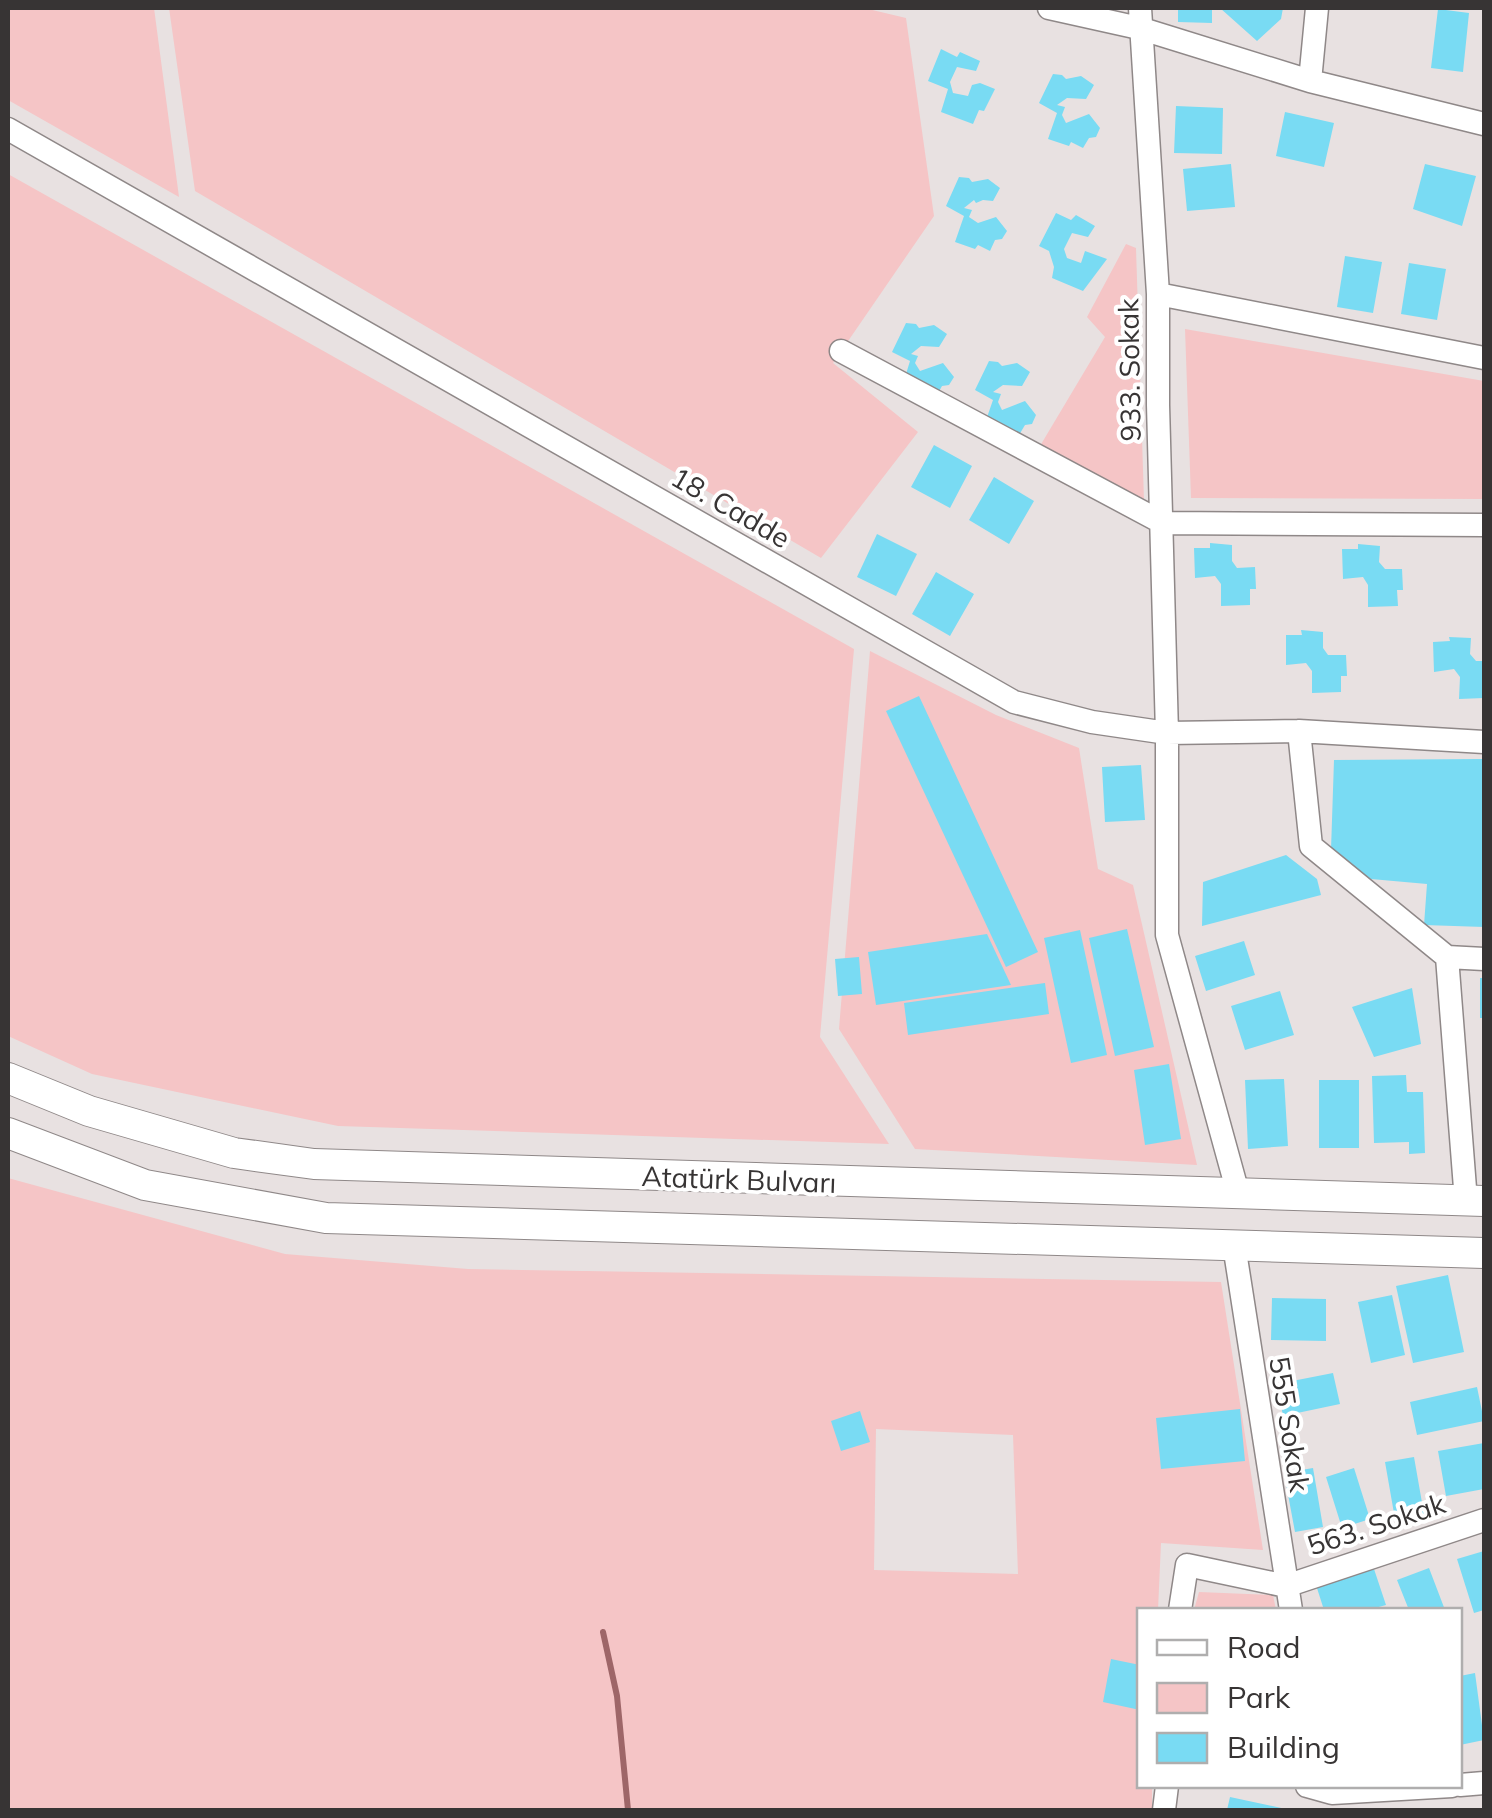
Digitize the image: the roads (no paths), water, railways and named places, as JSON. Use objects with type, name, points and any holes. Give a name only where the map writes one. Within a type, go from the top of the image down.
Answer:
[{"type":"main road","name":"Atatürk Bulvarı","points":[[8,1078],[88,1111],[216,1148],[314,1164],[1475,1201]]},
{"type":"main road","name":"Atatürk Bulvarı","points":[[8,1133],[145,1185],[326,1218],[1234,1245],[1484,1259]]},
{"type":"street","points":[[1049,8],[1140,18],[1310,82],[1484,124]]},
{"type":"street","points":[[1310,82],[1317,8]]},
{"type":"street","name":"933. Sokak","points":[[1140,18],[1158,294],[1167,935],[1238,1193]]},
{"type":"street","name":"18. Cadde","points":[[8,129],[1014,702],[1092,722],[1167,733],[1299,731],[1484,742]]},
{"type":"street","points":[[1158,294],[1484,358]]},
{"type":"street","points":[[841,351],[1162,523],[1484,525]]},
{"type":"street","points":[[1299,731],[1311,846],[1447,957],[1484,959]]},
{"type":"street","points":[[1447,957],[1475,1201]]},
{"type":"street","name":"555 Sokak","points":[[1234,1245],[1291,1608]]},
{"type":"street","name":"563. Sokak","points":[[1286,1586],[1484,1520]]},
{"type":"street","points":[[1180,1608],[1186,1565],[1286,1586]]},
{"type":"street","points":[[1332,1796],[1428,1788]]},
{"type":"waterway","points":[[603,1632],[617,1696],[628,1810]]}]
